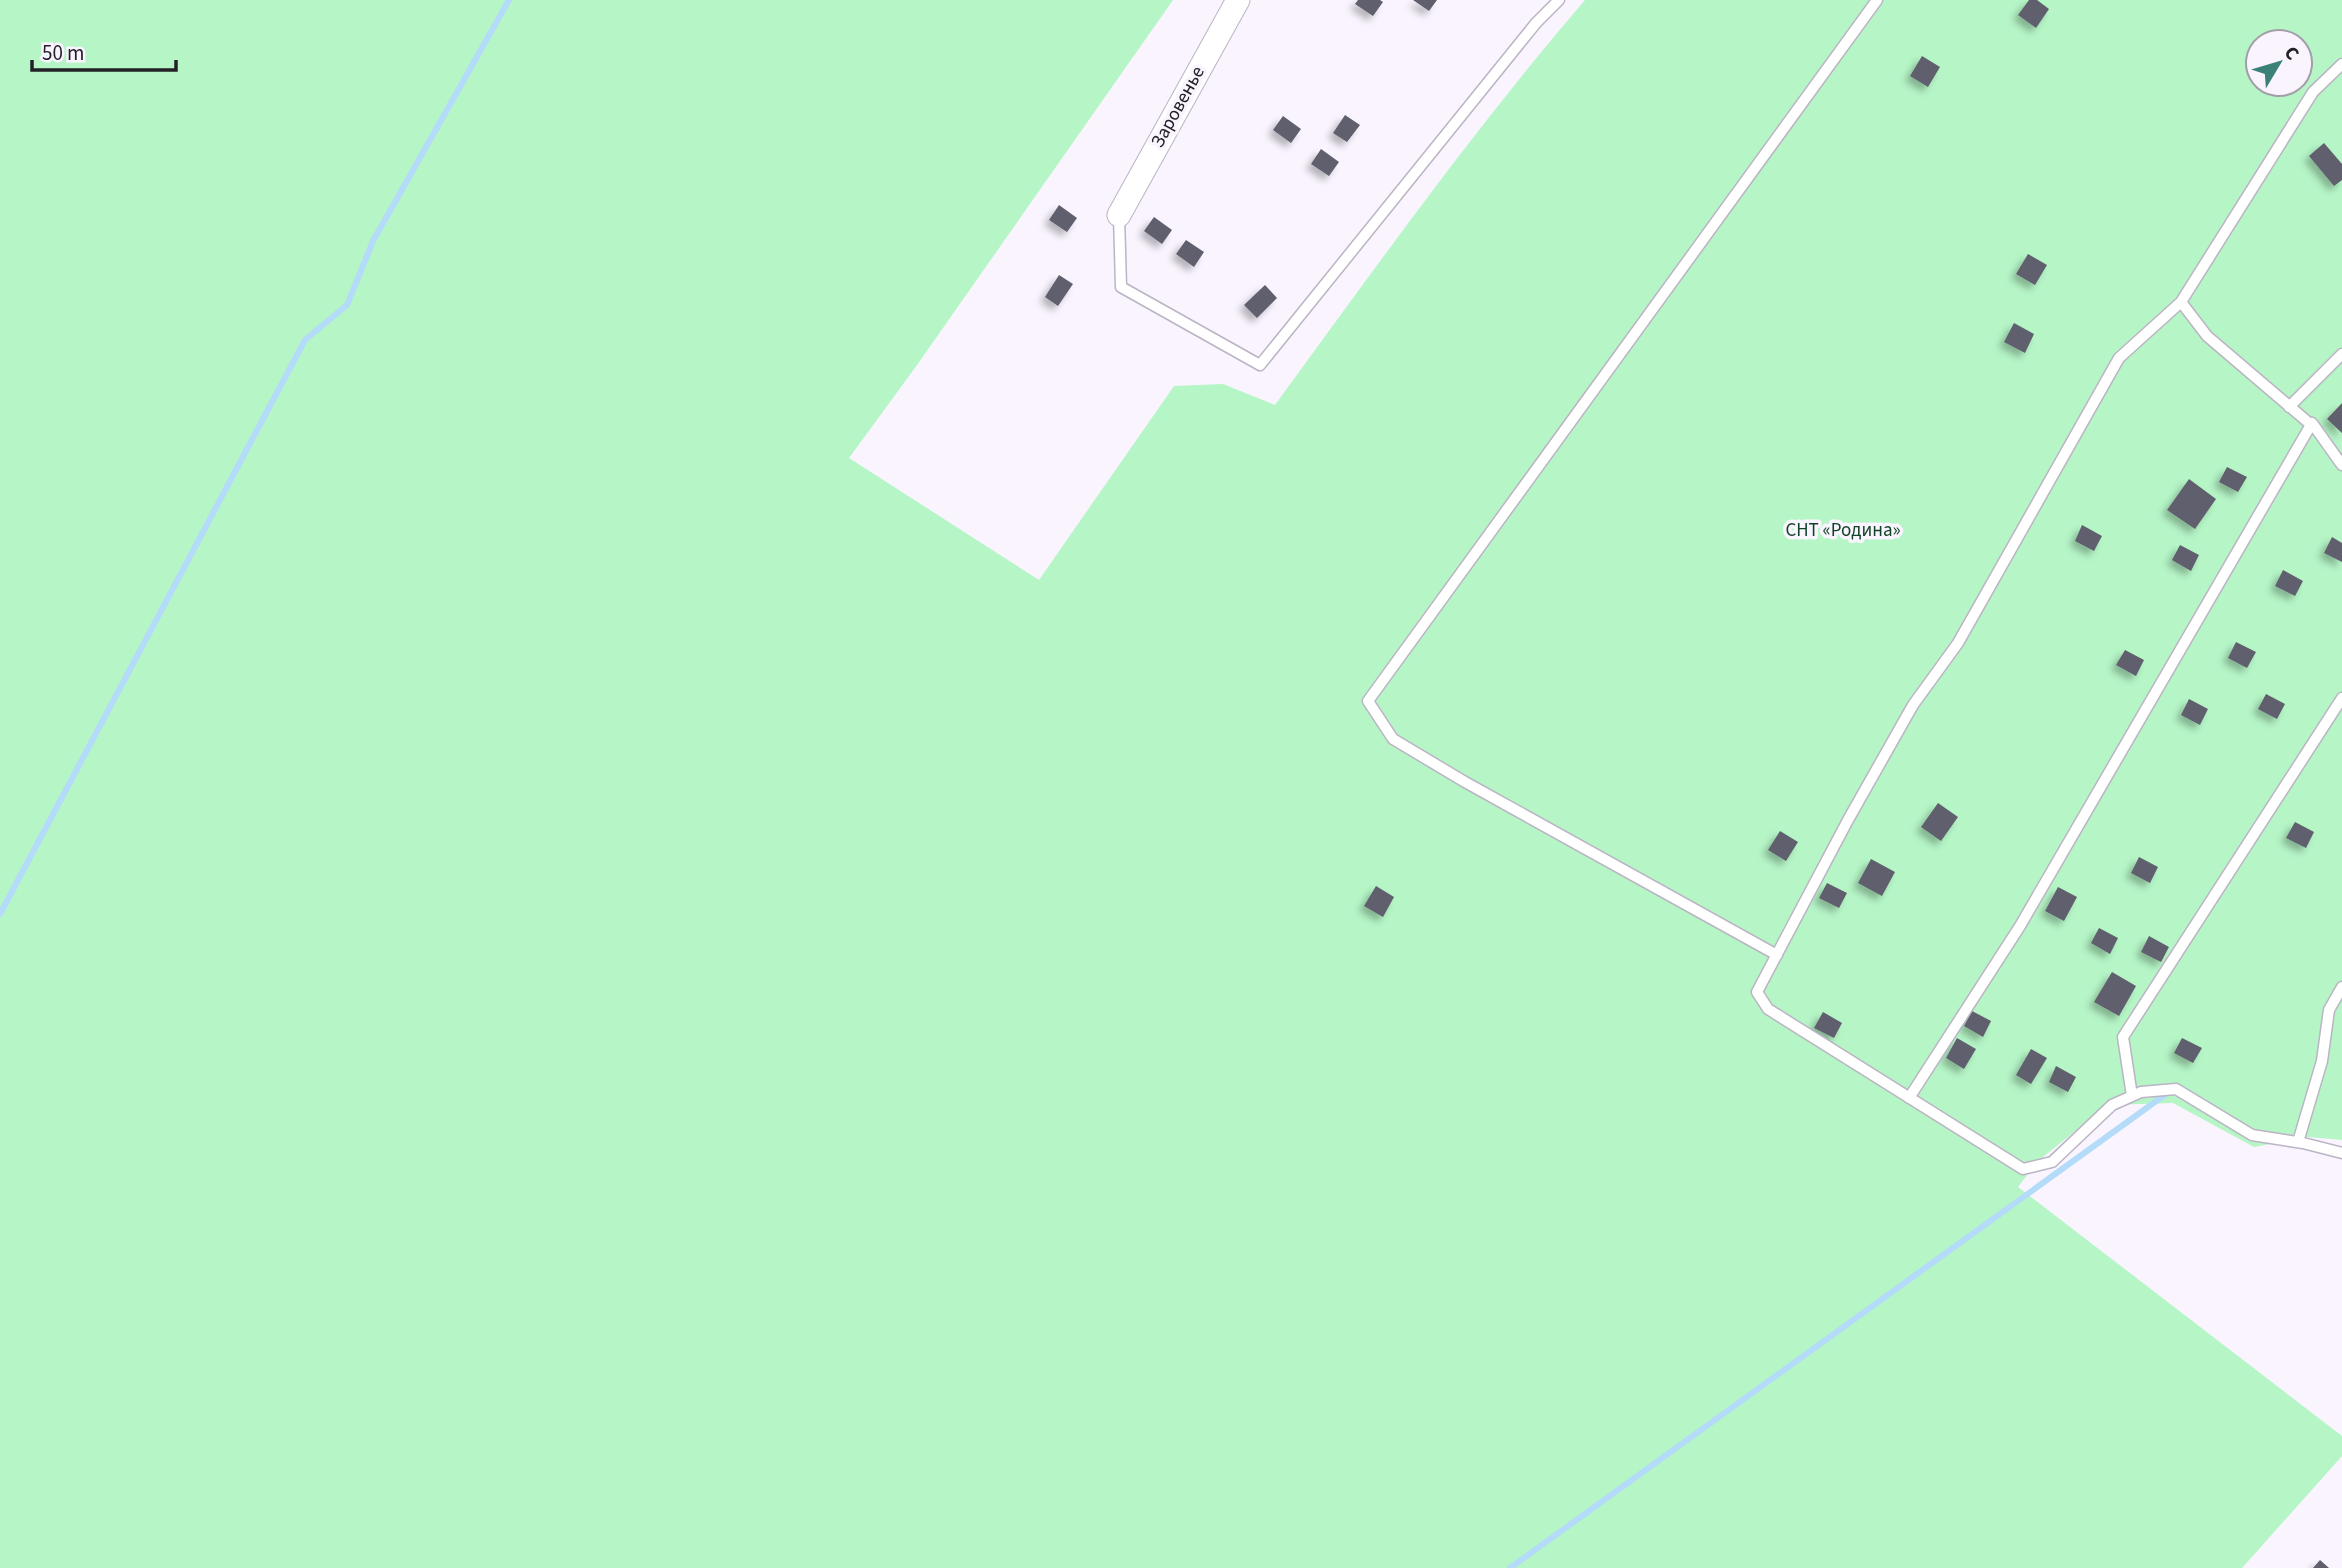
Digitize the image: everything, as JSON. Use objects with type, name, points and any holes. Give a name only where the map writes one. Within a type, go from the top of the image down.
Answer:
[{"type":"street","name":"Заровенье","points":[[1119,215],[1238,0]]},
{"type":"lane","points":[[1119,215],[1121,287],[1261,365],[1536,23],[1559,0]]},
{"type":"lane","points":[[1777,955],[1465,782],[1393,739],[1368,701],[1877,0]]},
{"type":"lane","points":[[2342,64],[2313,92],[2181,302],[2119,358],[1958,643],[1913,705],[1848,820],[1757,992],[1768,1009],[2023,1169],[2052,1162],[2112,1105],[2141,1092],[2176,1089],[2252,1135],[2298,1142],[2342,1153]]},
{"type":"lane","points":[[2181,302],[2207,336],[2289,407],[2312,423],[2342,465]]},
{"type":"lane","points":[[2289,407],[2342,354]]},
{"type":"lane","points":[[1909,1098],[2020,926],[2312,423]]},
{"type":"lane","points":[[2132,1096],[2123,1037],[2342,698]]},
{"type":"lane","points":[[2298,1142],[2322,1061],[2329,1010],[2342,987]]},
{"type":"green space","name":"СНТ «Родина»","points":[[0,0],[1173,0],[849,458],[1039,580],[1174,386],[1223,384],[1275,405],[1504,98],[1585,0],[2342,0],[2342,1140],[2308,1137],[2254,1147],[2173,1103],[2107,1105],[2037,1162],[2018,1187],[2342,1436],[2342,1456],[2242,1568],[0,1568]]},
{"type":"building","points":[[1358,0],[1383,2],[1373,16],[1355,4]]},
{"type":"building","points":[[1413,0],[1437,0],[1429,11]]},
{"type":"building","points":[[2029,0],[2037,0],[2049,9],[2036,28],[2018,15]]},
{"type":"building","points":[[1922,56],[1940,67],[1928,87],[1910,76]]},
{"type":"building","points":[[1345,115],[1360,125],[1347,142],[1333,133]]},
{"type":"building","points":[[1283,116],[1301,129],[1291,143],[1273,130]]},
{"type":"building","points":[[2324,143],[2342,164],[2342,180],[2334,186],[2309,156]]},
{"type":"building","points":[[1321,149],[1339,162],[1329,176],[1311,164]]},
{"type":"building","points":[[1059,205],[1077,218],[1067,232],[1049,220]]},
{"type":"building","points":[[1154,217],[1172,230],[1162,244],[1144,231]]},
{"type":"building","points":[[1186,240],[1204,252],[1194,267],[1176,254]]},
{"type":"building","points":[[2028,254],[2047,265],[2035,285],[2016,274]]},
{"type":"building","points":[[1059,275],[1073,284],[1058,306],[1045,297]]},
{"type":"building","points":[[1265,285],[1277,298],[1257,318],[1244,305]]},
{"type":"building","points":[[2014,323],[2034,334],[2025,353],[2004,342]]},
{"type":"building","points":[[2342,403],[2342,433],[2327,419]]},
{"type":"building","points":[[2227,467],[2247,477],[2238,492],[2219,482]]},
{"type":"building","points":[[2189,479],[2216,499],[2195,529],[2167,510]]},
{"type":"building","points":[[2082,525],[2102,536],[2094,551],[2075,541]]},
{"type":"building","points":[[2332,537],[2342,543],[2342,562],[2324,553]]},
{"type":"building","points":[[2180,545],[2199,555],[2191,571],[2172,560]]},
{"type":"building","points":[[2283,570],[2303,581],[2295,596],[2275,586]]},
{"type":"building","points":[[2236,642],[2256,652],[2247,668],[2228,658]]},
{"type":"building","points":[[2125,650],[2144,660],[2136,676],[2116,665]]},
{"type":"building","points":[[2266,694],[2285,704],[2277,719],[2258,709]]},
{"type":"building","points":[[2189,699],[2208,709],[2200,725],[2181,715]]},
{"type":"building","points":[[1938,803],[1958,817],[1941,841],[1921,827]]},
{"type":"building","points":[[2295,822],[2314,832],[2306,848],[2286,838]]},
{"type":"building","points":[[1780,831],[1798,842],[1786,861],[1768,850]]},
{"type":"building","points":[[2139,857],[2158,867],[2150,883],[2131,873]]},
{"type":"building","points":[[1871,859],[1895,872],[1882,896],[1858,883]]},
{"type":"building","points":[[1827,883],[1847,893],[1839,908],[1819,898]]},
{"type":"building","points":[[1376,886],[1394,897],[1383,917],[1364,906]]},
{"type":"building","points":[[2058,887],[2077,897],[2064,921],[2045,911]]},
{"type":"building","points":[[2099,928],[2118,938],[2110,954],[2091,943]]},
{"type":"building","points":[[2149,936],[2169,947],[2161,962],[2141,952]]},
{"type":"building","points":[[2112,972],[2136,986],[2119,1016],[2094,1002]]},
{"type":"building","points":[[1972,1011],[1991,1021],[1983,1037],[1964,1026]]},
{"type":"building","points":[[1823,1012],[1842,1023],[1834,1038],[1814,1028]]},
{"type":"building","points":[[1957,1038],[1976,1049],[1964,1069],[1946,1058]]},
{"type":"building","points":[[2182,1038],[2202,1048],[2193,1063],[2174,1053]]},
{"type":"building","points":[[2031,1049],[2047,1058],[2031,1084],[2016,1075]]},
{"type":"building","points":[[2056,1066],[2076,1077],[2068,1092],[2049,1082]]},
{"type":"building","points":[[2320,1560],[2329,1568],[2313,1568]]},
{"type":"waterway","points":[[0,914],[305,340],[347,305],[373,241],[509,0]]},
{"type":"waterway","points":[[1510,1568],[2166,1094]]}]
